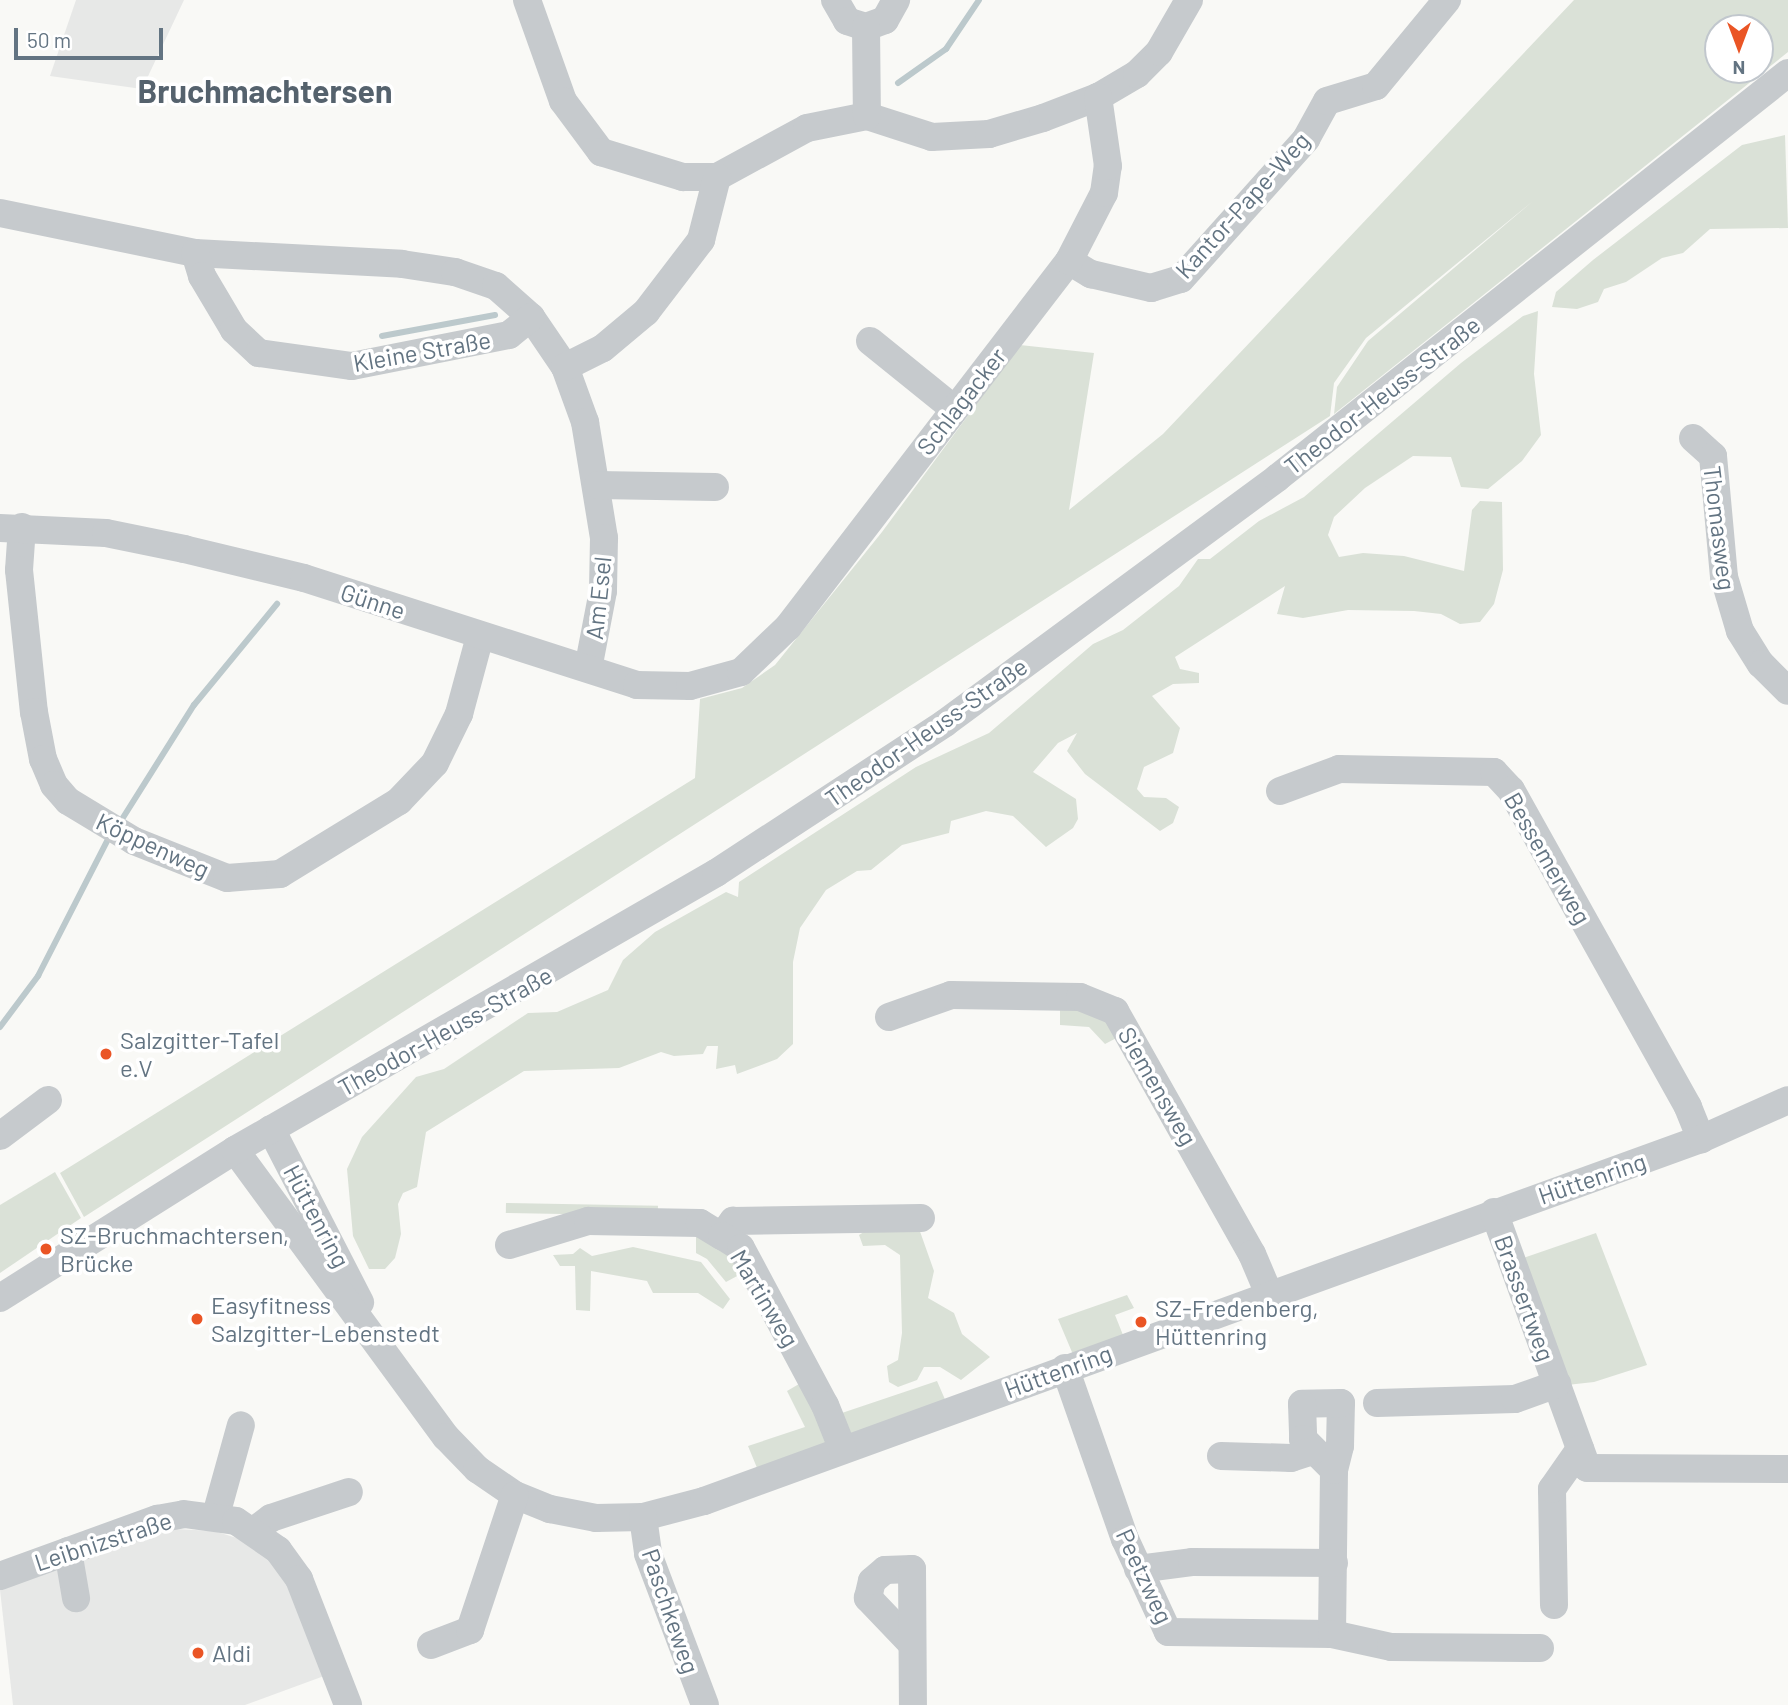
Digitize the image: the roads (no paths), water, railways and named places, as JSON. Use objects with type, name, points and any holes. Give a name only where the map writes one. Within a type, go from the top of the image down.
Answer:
[{"type":"street","points":[[527,0],[563,101],[601,152],[683,177],[717,177],[807,128],[867,116],[908,132],[958,137],[1016,126],[1098,97],[1137,74],[1159,52],[1189,0]]},
{"type":"street","points":[[835,0],[847,21],[866,27],[885,20],[895,0]]},
{"type":"street","name":"Kantor-Pape-Weg","points":[[1069,261],[1091,274],[1151,288],[1181,279],[1306,139],[1327,101],[1376,86],[1447,0]]},
{"type":"street","points":[[866,27],[867,116]]},
{"type":"street","name":"Theodor-Heuss-Straße","points":[[0,1298],[235,1150],[705,880],[945,723],[1277,478],[1788,73]]},
{"type":"street","name":"Schlagacker","points":[[741,672],[788,627],[1069,261],[1104,193],[1108,166],[1098,97]]},
{"type":"street","points":[[565,368],[603,348],[646,312],[701,240],[717,177]]},
{"type":"street","name":"Kleine Straße","points":[[0,213],[195,253],[455,272],[495,286],[531,317],[565,368]]},
{"type":"street","name":"Kleine Straße","points":[[195,253],[202,276],[234,330],[259,353],[352,366],[509,335],[531,317]]},
{"type":"street","points":[[870,341],[954,410]]},
{"type":"street","name":"Am Esel","points":[[565,368],[585,422],[598,485],[604,591],[589,669]]},
{"type":"street","name":"Thomasweg","points":[[1693,438],[1713,456],[1724,577],[1740,631],[1755,657],[1788,691]]},
{"type":"street","points":[[598,485],[715,487]]},
{"type":"street","name":"Günne","points":[[11,527],[106,533],[304,578],[637,685],[690,687],[741,672]]},
{"type":"street","name":"Köppenweg","points":[[11,527],[19,570],[34,712],[43,760],[54,785],[83,812],[134,841],[227,878],[280,874],[399,802],[435,763],[459,714],[480,636]]},
{"type":"street","name":"Bessemerweg","points":[[1280,791],[1339,769],[1494,772],[1511,790],[1688,1107],[1702,1139]]},
{"type":"street","name":"Siemensweg","points":[[889,1017],[951,995],[1080,997],[1115,1011],[1247,1244],[1269,1294]]},
{"type":"street","points":[[0,1136],[48,1100]]},
{"type":"street","name":"Hüttenring","points":[[235,1150],[379,1342],[446,1437],[477,1468],[515,1495],[550,1509],[596,1518],[643,1517],[695,1504],[1494,1212],[1702,1139],[1788,1100]]},
{"type":"street","name":"Hüttenring","points":[[271,1129],[335,1246],[379,1342]]},
{"type":"street","name":"Brassertweg","points":[[1494,1212],[1583,1459]]},
{"type":"street","points":[[722,1236],[733,1221],[921,1218]]},
{"type":"street","name":"Martinweg","points":[[509,1245],[588,1221],[700,1223],[722,1236],[741,1248],[821,1396],[843,1450]]},
{"type":"street","name":"Peetzweg","points":[[1065,1368],[1138,1569],[1168,1632],[1332,1634],[1391,1647],[1540,1648]]},
{"type":"street","name":"Brassertweg","points":[[1377,1403],[1515,1399],[1557,1384]]},
{"type":"street","points":[[1332,1634],[1334,1470],[1340,1446],[1341,1403],[1302,1404],[1303,1439],[1312,1451],[1334,1470]]},
{"type":"street","points":[[216,1516],[241,1425]]},
{"type":"street","points":[[1221,1456],[1292,1458],[1312,1451]]},
{"type":"street","points":[[1554,1605],[1552,1489],[1583,1459],[1788,1469]]},
{"type":"street","points":[[255,1530],[271,1518],[349,1492]]},
{"type":"street","points":[[431,1645],[470,1630],[515,1495]]},
{"type":"street","name":"Leibnizstraße","points":[[0,1576],[157,1519],[216,1516],[255,1530],[278,1550],[299,1579],[348,1705]]},
{"type":"street","name":"Paschkeweg","points":[[643,1517],[648,1554],[705,1705]]},
{"type":"street","points":[[68,1551],[76,1598]]},
{"type":"street","points":[[1138,1569],[1192,1562],[1334,1563]]},
{"type":"street","points":[[912,1644],[913,1705]]},
{"type":"waterway","points":[[898,83],[946,49],[979,0]]},
{"type":"waterway","points":[[382,336],[495,315]]},
{"type":"waterway","points":[[119,824],[194,705],[277,604]]},
{"type":"waterway","points":[[0,1027],[38,976],[110,835]]},
{"type":"place","name":"Salzgitter-Tafel e.V","points":[[106,1054]]},
{"type":"place","name":"SZ-Bruchmachtersen, Brücke","points":[[46,1249]]},
{"type":"place","name":"Easyfitness Salzgitter-Lebenstedt","points":[[197,1319]]},
{"type":"place","name":"SZ-Fredenberg, Hüttenring","points":[[1141,1322]]},
{"type":"place","name":"Aldi","points":[[198,1653]]},
{"type":"district","name":"Bruchmachtersen","points":[[265,90]]}]
